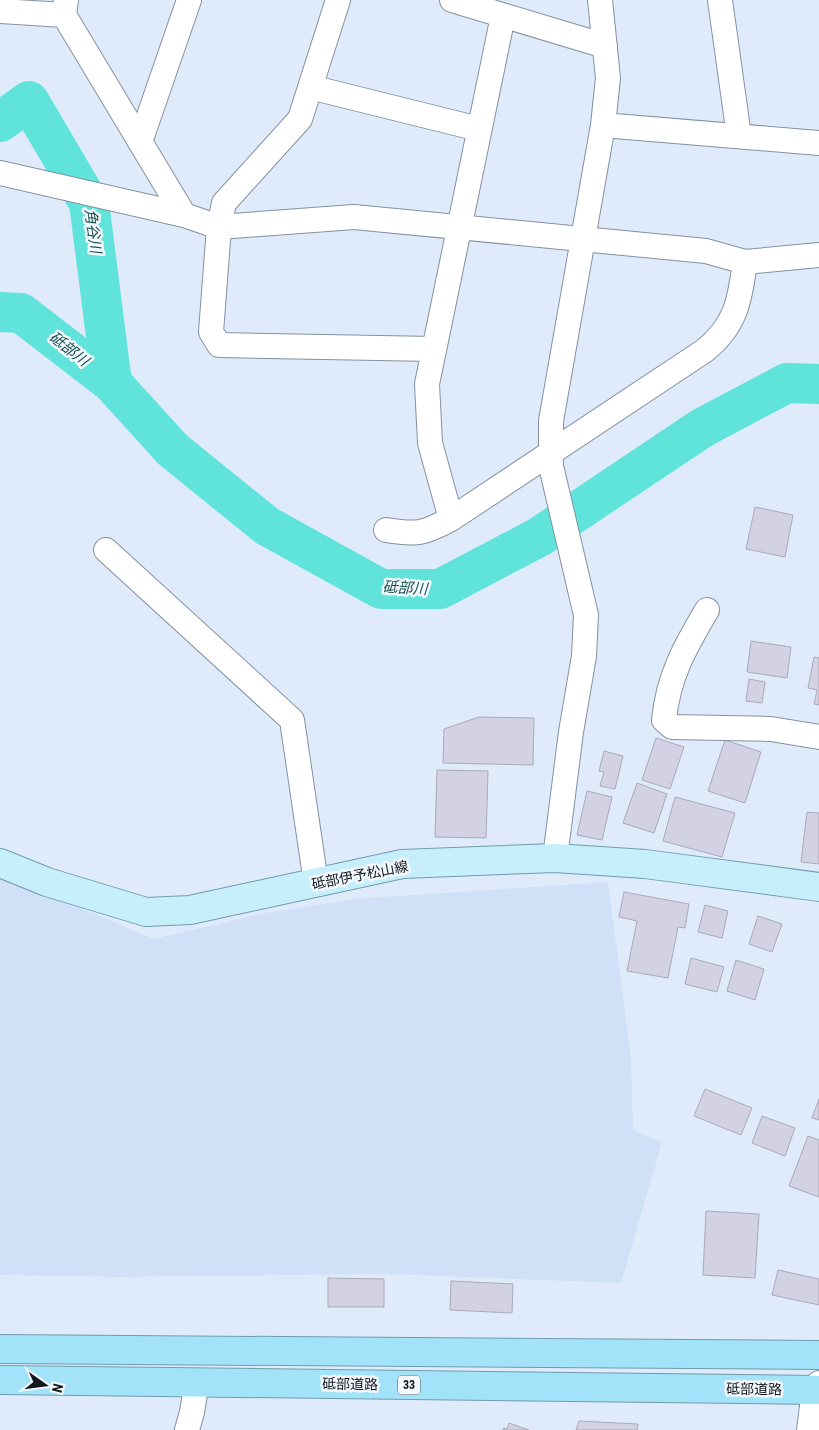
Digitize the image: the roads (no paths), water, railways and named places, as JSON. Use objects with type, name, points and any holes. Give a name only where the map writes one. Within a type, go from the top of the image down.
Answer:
[{"type":"highway","points":[[0,1349],[819,1355]]},
{"type":"highway","name":"砥部道路","points":[[0,1380],[817,1388]]},
{"type":"main road","name":"砥部伊予松山線","points":[[0,862],[47,882],[146,912],[190,910],[402,864],[555,858],[628,862],[819,887]]},
{"type":"street","points":[[140,142],[189,0]]},
{"type":"street","points":[[338,0],[300,119],[224,203],[219,227],[210,332],[219,345],[434,349]]},
{"type":"street","points":[[452,0],[605,46]]},
{"type":"street","points":[[555,858],[571,732],[584,656],[586,615],[551,459],[551,421],[603,126],[608,78],[600,0]]},
{"type":"street","points":[[720,0],[739,136]]},
{"type":"street","points":[[0,11],[65,8],[140,142],[184,215]]},
{"type":"street","points":[[451,519],[430,444],[427,384],[503,16]]},
{"type":"street","points":[[310,87],[479,129]]},
{"type":"street","points":[[603,126],[819,143]]},
{"type":"street","points":[[0,173],[184,215],[219,227],[354,217],[706,251],[745,262],[819,255]]},
{"type":"street","points":[[386,530],[410,534],[426,532],[451,519],[551,459],[719,340],[732,320],[740,299],[745,262]]},
{"type":"street","points":[[106,550],[292,720],[316,883]]},
{"type":"street","points":[[707,610],[682,653],[667,694],[664,720],[672,727],[771,729],[819,737]]},
{"type":"street","points":[[187,1430],[192,1412],[196,1382]]},
{"type":"street","points":[[809,1430],[817,1388]]},
{"type":"waterway","name":"角谷川","points":[[0,122],[29,101],[89,203],[112,383]]},
{"type":"waterway","name":"砥部川","points":[[0,312],[21,313],[112,383],[173,450],[267,526],[381,589],[440,589],[539,537],[702,428],[787,383],[819,384]]}]
